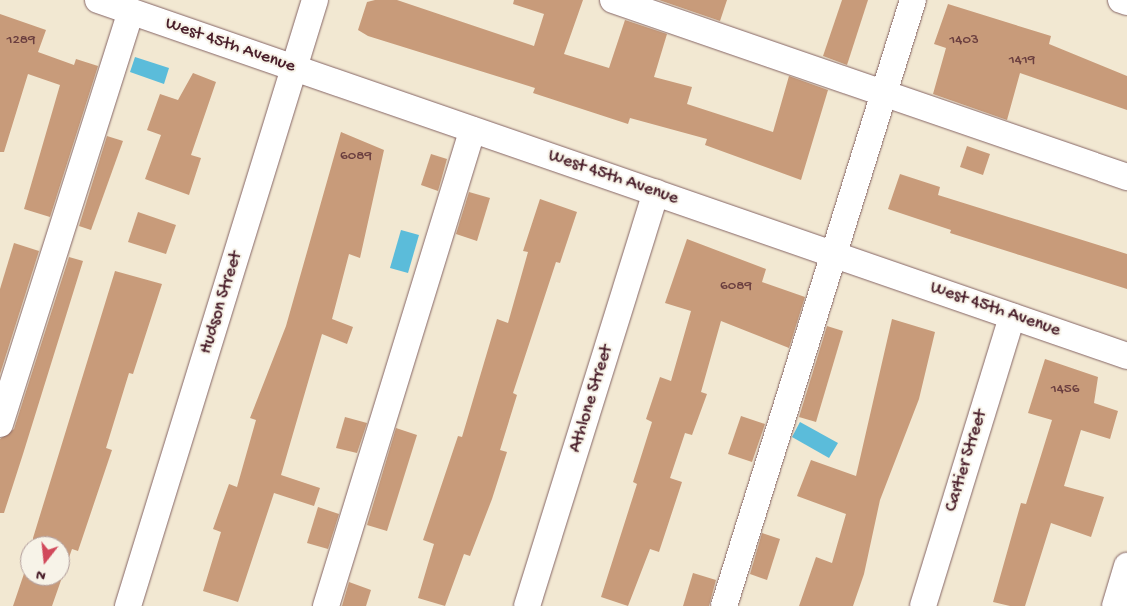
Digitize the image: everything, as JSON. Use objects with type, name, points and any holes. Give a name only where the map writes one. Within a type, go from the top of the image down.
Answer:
[{"type":"street","name":"West 45th Avenue","points":[[98,0],[1127,356]]},
{"type":"street","name":"Hudson Street","points":[[128,606],[316,0]]},
{"type":"street","points":[[613,0],[1127,177]]},
{"type":"street","points":[[724,606],[913,0]]},
{"type":"street","points":[[1121,0],[1127,2]]},
{"type":"street","points":[[0,424],[130,11]]},
{"type":"street","points":[[326,606],[472,130]]},
{"type":"street","name":"Athlone Street","points":[[528,606],[656,193]]},
{"type":"street","name":"Cartier Street","points":[[923,606],[1012,316]]},
{"type":"street","points":[[1114,606],[1127,566]]},
{"type":"water","points":[[135,57],[169,68],[164,84],[130,72]]},
{"type":"water","points":[[401,230],[419,235],[408,273],[390,268]]},
{"type":"water","points":[[800,422],[838,443],[829,458],[792,437]]},
{"type":"building","points":[[397,0],[534,46],[544,14],[513,4],[514,0],[583,0],[564,54],[609,68],[625,20],[667,34],[654,77],[692,87],[687,104],[773,132],[789,76],[828,90],[801,180],[705,145],[707,139],[630,118],[628,124],[533,93],[535,88],[368,36],[358,30],[367,2]]},
{"type":"building","points":[[659,0],[727,0],[720,21]]},
{"type":"building","points":[[842,0],[868,0],[847,65],[823,56]]},
{"type":"building","points":[[948,4],[1051,36],[1049,44],[1127,76],[1127,110],[1020,73],[1007,120],[933,94],[946,48],[934,44]]},
{"type":"building","points":[[0,14],[46,30],[38,52],[74,65],[76,59],[98,66],[50,217],[24,209],[60,85],[28,74],[4,152],[0,152]]},
{"type":"building","points":[[193,73],[216,82],[191,155],[201,158],[189,195],[145,179],[161,135],[147,130],[160,94],[178,100]]},
{"type":"building","points":[[341,132],[384,150],[360,258],[349,254],[332,319],[353,327],[347,344],[322,334],[281,475],[320,488],[314,506],[274,493],[238,602],[203,591],[221,532],[213,529],[229,484],[237,487],[256,420],[250,418],[286,326]]},
{"type":"building","points":[[107,136],[123,141],[91,230],[79,226]]},
{"type":"building","points":[[967,146],[990,154],[983,175],[960,167]]},
{"type":"building","points":[[431,154],[447,159],[438,191],[421,185]]},
{"type":"building","points":[[900,174],[940,187],[938,195],[1127,254],[1127,289],[950,233],[951,230],[888,209]]},
{"type":"building","points":[[469,192],[490,198],[477,241],[456,234]]},
{"type":"building","points":[[540,199],[577,212],[560,263],[556,262],[513,393],[517,395],[500,450],[507,452],[492,499],[470,556],[464,554],[445,606],[418,598],[434,544],[423,540],[458,436],[462,437],[497,319],[508,323],[528,252],[523,251]]},
{"type":"building","points":[[138,212],[176,225],[166,254],[128,242]]},
{"type":"building","points":[[687,239],[766,269],[762,282],[805,297],[789,348],[721,321],[701,392],[707,394],[692,435],[685,433],[670,478],[682,482],[659,552],[650,549],[628,606],[601,597],[637,484],[633,482],[652,422],[646,419],[660,377],[671,381],[691,311],[665,303]]},
{"type":"building","points":[[14,243],[39,251],[0,374],[0,289]]},
{"type":"building","points":[[69,257],[83,261],[4,513],[0,513],[0,439],[14,429]]},
{"type":"building","points":[[115,271],[162,284],[133,374],[129,373],[106,448],[112,450],[78,551],[72,549],[70,555],[70,536],[34,536]]},
{"type":"building","points":[[892,319],[935,332],[919,399],[880,500],[864,574],[853,606],[799,606],[816,557],[832,563],[846,514],[797,496],[811,460],[856,476]]},
{"type":"building","points":[[827,326],[843,331],[816,422],[799,417]]},
{"type":"building","points":[[1045,359],[1098,377],[1094,403],[1118,411],[1110,439],[1081,430],[1064,486],[1104,497],[1091,537],[1051,523],[1025,606],[1010,606],[993,602],[1021,503],[1026,504],[1052,420],[1028,413]]},
{"type":"building","points":[[741,416],[765,424],[752,462],[728,454]]},
{"type":"building","points":[[345,417],[367,423],[357,453],[336,448]]},
{"type":"building","points":[[396,428],[417,435],[387,531],[367,525]]},
{"type":"building","points":[[318,507],[339,514],[328,549],[307,543]]},
{"type":"building","points":[[762,533],[780,539],[767,580],[750,574]]},
{"type":"building","points":[[693,573],[716,580],[709,606],[683,606]]},
{"type":"building","points":[[349,582],[371,590],[366,606],[342,606]]},
{"type":"building","points":[[20,585],[59,586],[52,606],[13,606]]}]
